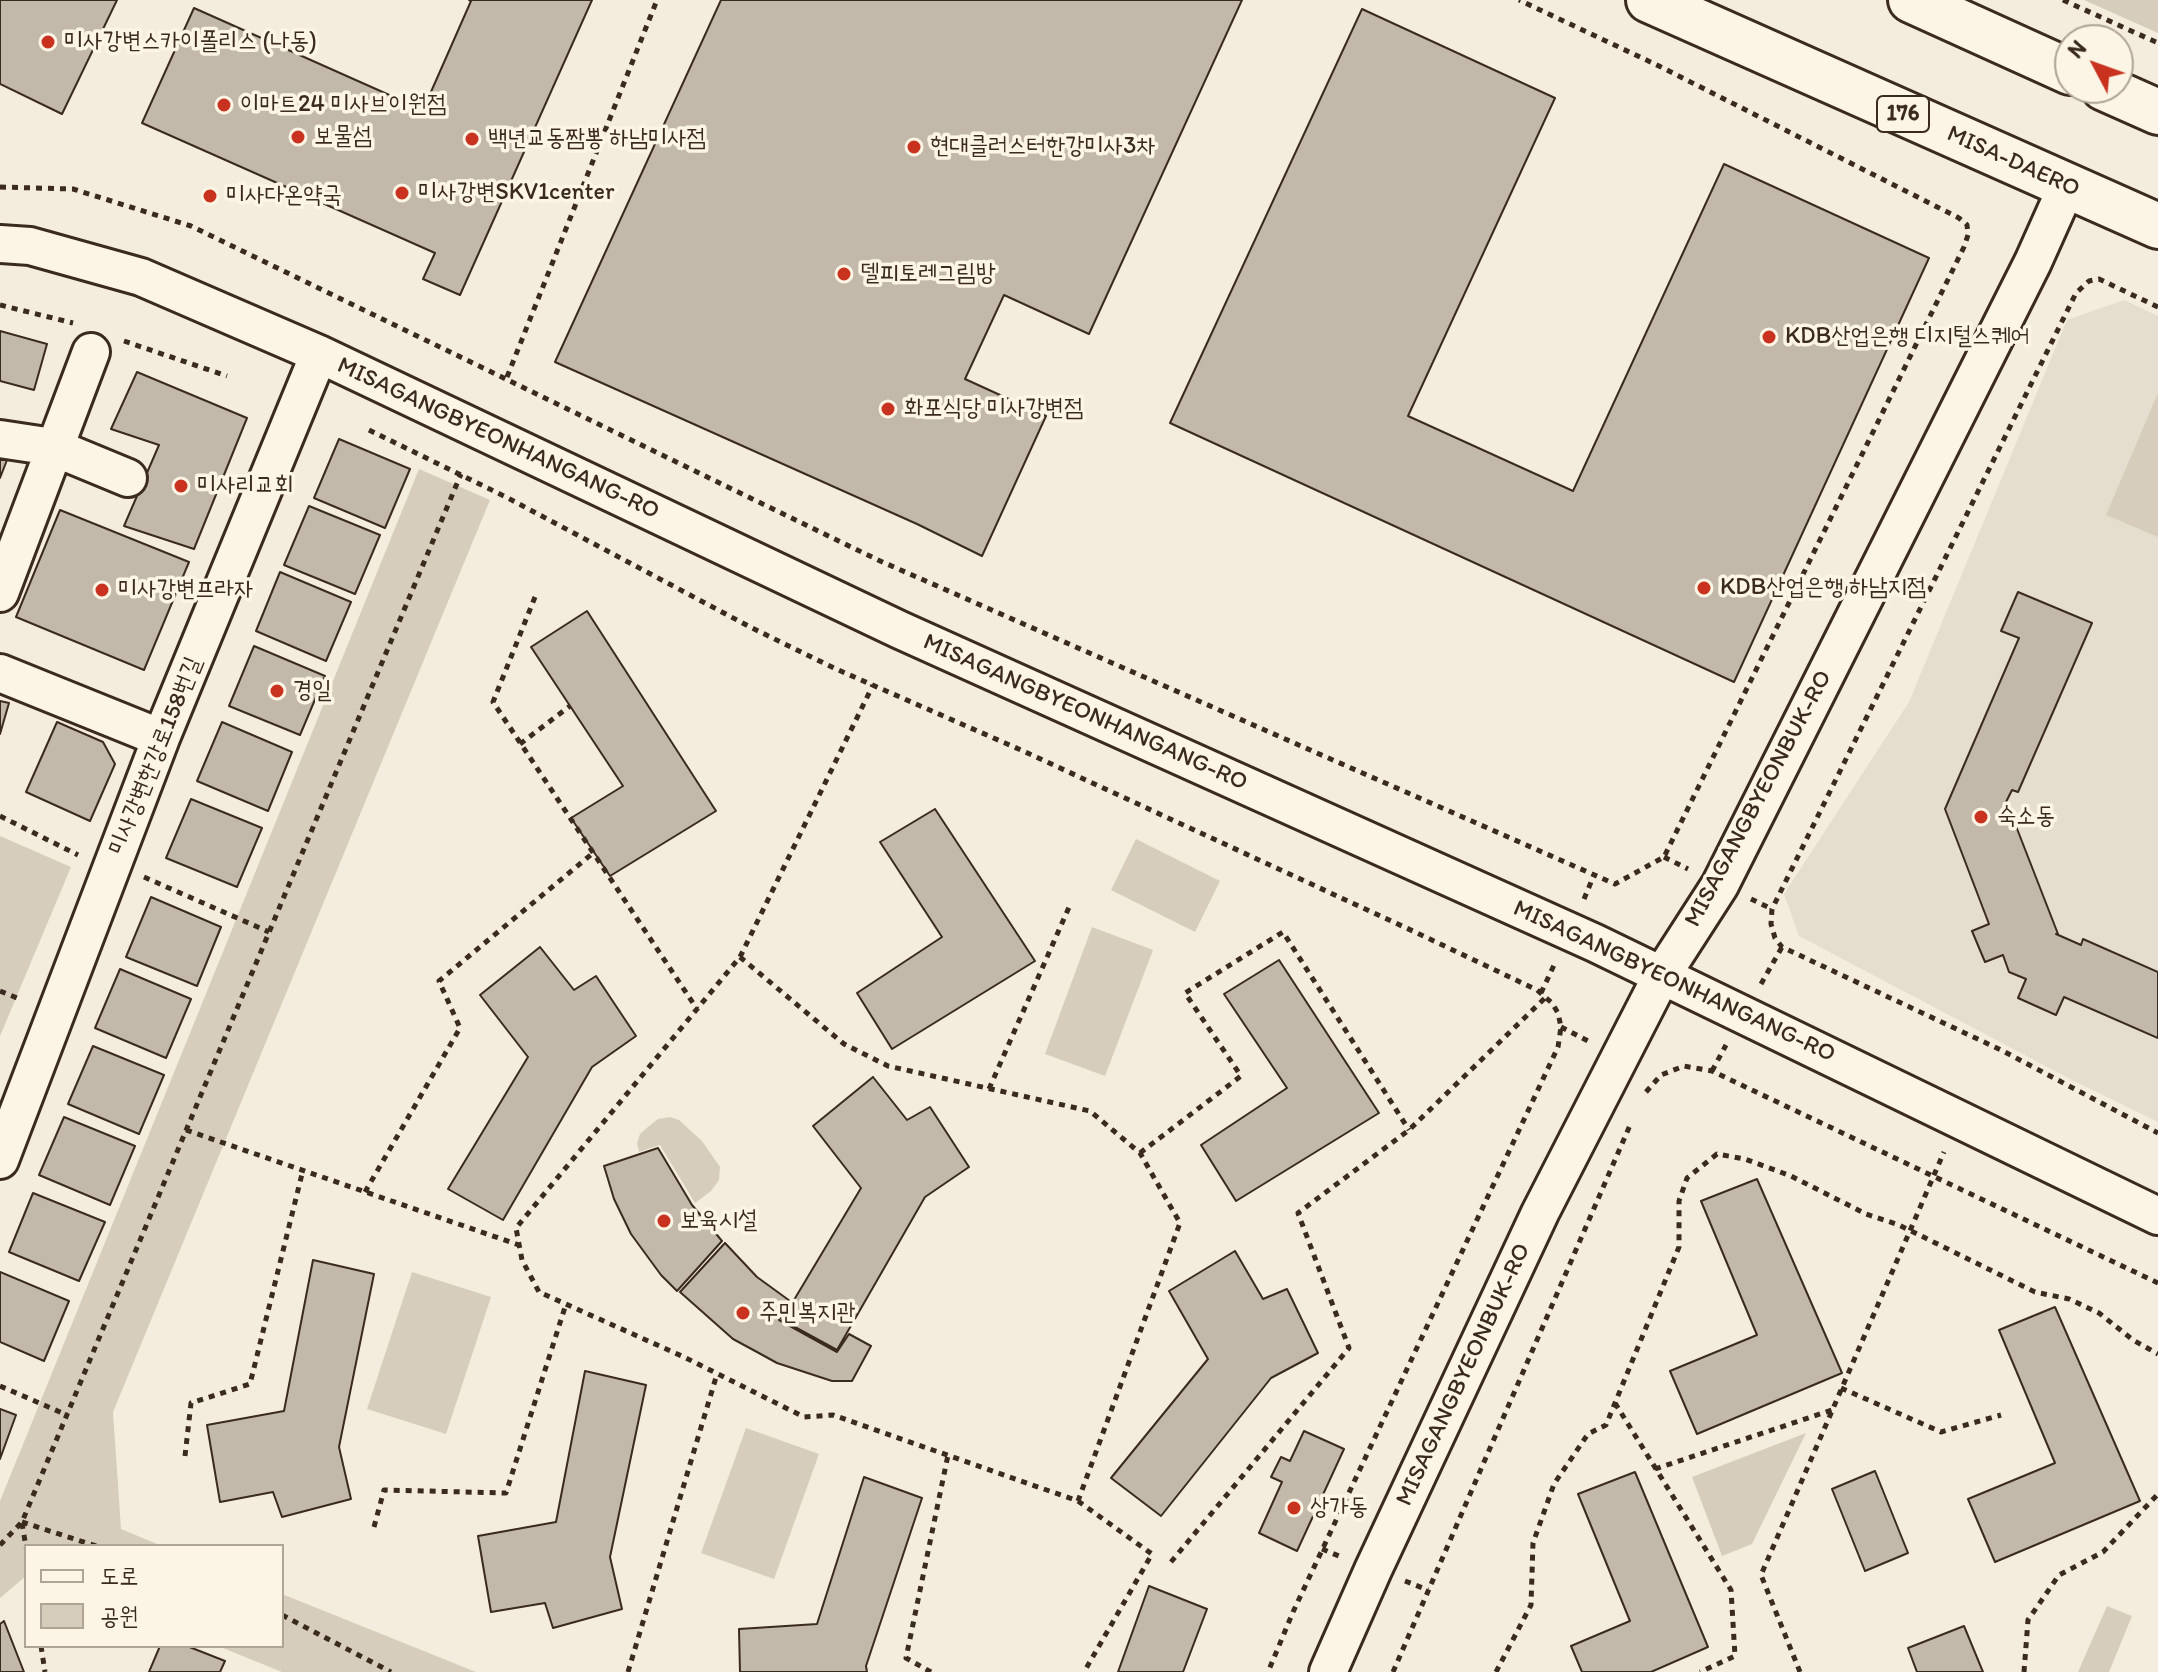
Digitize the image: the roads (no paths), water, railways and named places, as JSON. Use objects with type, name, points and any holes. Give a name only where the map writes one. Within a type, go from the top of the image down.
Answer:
[{"type":"main road","name":"MISA-DAERO","points":[[1649,0],[2158,226]]},
{"type":"main road","points":[[1911,0],[2054,65]]},
{"type":"main road","points":[[2134,101],[2158,112]]},
{"type":"street","name":"MISAGANGBYEONBUK-RO","points":[[1328,1672],[1540,1213],[1662,975],[1720,885],[2033,262],[2067,186]]},
{"type":"street","name":"MISAGANGBYEONHANGANG-RO","points":[[0,244],[30,246],[141,277],[319,354],[900,630],[1302,809],[1662,975],[2158,1216]]},
{"type":"street","points":[[0,593],[91,352]]},
{"type":"street","name":"미사강변한강로158번길","points":[[0,1160],[161,738],[319,354]]},
{"type":"street","points":[[0,439],[53,447],[128,478]]},
{"type":"street","points":[[0,673],[161,738]]},
{"type":"place","name":"미사강변스카이폴리스 (나동)","points":[[48,42]]},
{"type":"place","name":"이마트24 미사브이원점","points":[[224,105]]},
{"type":"place","name":"보물섬","points":[[298,137]]},
{"type":"place","name":"백년교동짬뽕 하남미사점","points":[[472,139]]},
{"type":"place","name":"현대클러스터한강미사3차","points":[[914,147]]},
{"type":"place","name":"미사강변SKV1center","points":[[402,193]]},
{"type":"place","name":"미사다온약국","points":[[210,196]]},
{"type":"place","name":"델피토레그림방","points":[[844,274]]},
{"type":"place","name":"KDB산업은행 디지털스퀘어","points":[[1769,337]]},
{"type":"place","name":"화포식당 미사강변점","points":[[888,409]]},
{"type":"place","name":"미사리교회","points":[[181,486]]},
{"type":"place","name":"KDB산업은행 하남지점","points":[[1704,588]]},
{"type":"place","name":"미사강변프라자","points":[[102,590]]},
{"type":"place","name":"경일","points":[[277,691]]},
{"type":"place","name":"숙소동","points":[[1981,817]]},
{"type":"place","name":"보육시설","points":[[664,1221]]},
{"type":"place","name":"주민복지관","points":[[743,1313]]},
{"type":"place","name":"상가동","points":[[1294,1508]]}]
